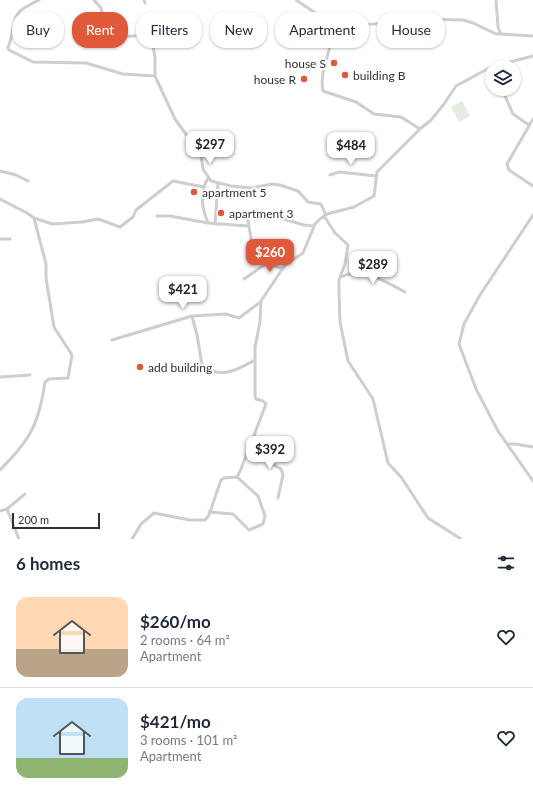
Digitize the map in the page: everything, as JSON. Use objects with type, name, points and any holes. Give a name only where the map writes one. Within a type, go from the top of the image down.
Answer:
[{"type":"street","points":[[39,0],[19,12],[14,24],[12,39],[8,47],[9,50],[33,62],[86,63],[123,74],[155,76]]},
{"type":"street","points":[[94,0],[101,8],[106,35],[117,37],[151,35],[155,57],[155,76],[174,119],[201,155],[203,169],[208,178],[218,184],[251,188],[272,184],[294,189],[308,202],[321,204],[335,233],[348,244],[339,291],[340,322],[348,361],[373,399],[388,463],[401,477],[428,518],[461,539]]},
{"type":"street","points":[[296,0],[314,12]]},
{"type":"street","points":[[496,0],[498,27],[501,34]]},
{"type":"street","points":[[369,24],[405,19],[463,20],[496,34],[533,36]]},
{"type":"street","points":[[329,48],[324,67],[323,91],[356,102],[374,114],[401,117],[420,129]]},
{"type":"street","points":[[519,60],[533,56]]},
{"type":"street","points":[[112,340],[192,316],[226,314],[239,318],[259,303],[285,266],[304,253],[314,226],[325,215],[368,201],[375,194],[376,176],[388,160],[420,129],[432,120],[460,82],[485,71]]},
{"type":"street","points":[[505,96],[513,114],[529,125]]},
{"type":"street","points":[[533,119],[507,164],[509,170],[533,186]]},
{"type":"street","points":[[0,171],[16,175],[28,181]]},
{"type":"street","points":[[330,174],[340,172],[376,176]]},
{"type":"street","points":[[208,178],[204,187],[202,208],[208,223]]},
{"type":"street","points":[[0,198],[34,218],[52,224],[82,222],[98,219],[120,227],[133,217],[136,210],[173,181],[204,187]]},
{"type":"street","points":[[216,224],[218,184]]},
{"type":"street","points":[[249,258],[251,238],[248,221],[253,210],[304,225],[314,226]]},
{"type":"street","points":[[533,215],[480,295],[464,324],[459,342],[460,349],[480,398],[498,431],[533,481]]},
{"type":"street","points":[[157,216],[170,216],[216,224],[248,226]]},
{"type":"street","points":[[0,470],[23,446],[35,426],[45,382],[49,379],[68,378],[72,359],[72,355],[54,327],[46,278],[46,264],[34,218]]},
{"type":"street","points":[[0,239],[10,239]]},
{"type":"street","points":[[244,278],[267,263],[283,269]]},
{"type":"street","points":[[341,276],[350,273],[362,273],[405,292]]},
{"type":"street","points":[[237,477],[266,404],[263,401],[256,399],[255,396],[256,339],[260,317],[259,303]]},
{"type":"street","points":[[192,316],[202,365],[208,370],[213,373],[224,374],[255,360]]},
{"type":"street","points":[[0,377],[30,375]]},
{"type":"street","points":[[507,444],[533,447]]},
{"type":"street","points":[[249,450],[280,469],[283,475],[278,498]]},
{"type":"street","points":[[132,539],[141,524],[154,513],[197,521],[205,520],[210,512],[221,480],[224,478],[237,477],[258,496],[265,516],[263,524],[249,530],[232,514],[210,512]]},
{"type":"street","points":[[0,511],[7,509],[25,494]]},
{"type":"street","points":[[7,509],[20,539]]},
{"type":"shaded area","points":[[462,101],[470,116],[459,122],[451,107]]},
{"type":"place","name":"house S","points":[[334,63]]},
{"type":"place","name":"building B","points":[[345,75]]},
{"type":"place","name":"house R","points":[[304,79]]},
{"type":"place","name":"apartment 5","points":[[194,192]]},
{"type":"place","name":"apartment 3","points":[[221,213]]},
{"type":"place","name":"add building","points":[[140,367]]}]
